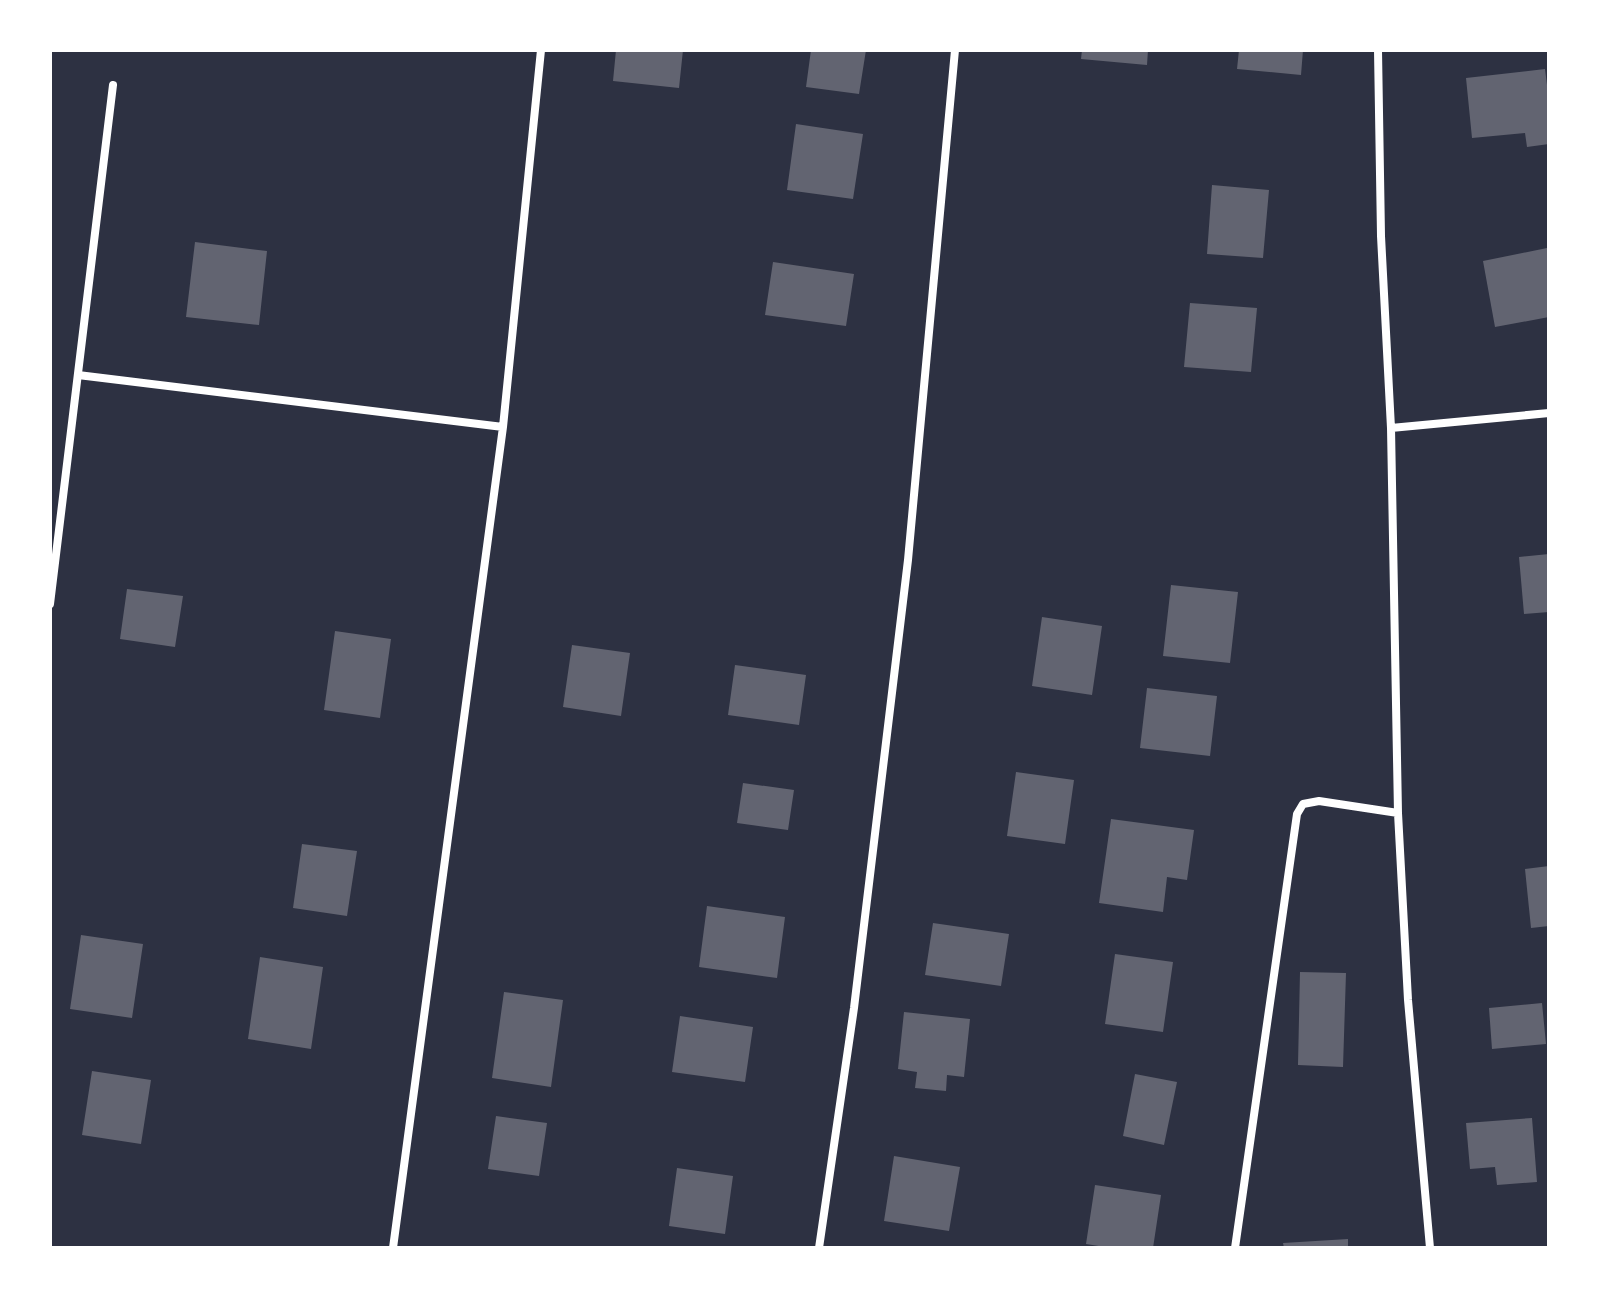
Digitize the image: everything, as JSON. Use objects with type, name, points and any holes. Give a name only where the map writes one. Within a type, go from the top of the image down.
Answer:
[{"type":"street","points":[[393,1248],[503,427],[541,50]]},
{"type":"street","points":[[819,1248],[856,992],[908,560],[955,50]]},
{"type":"street","points":[[1378,50],[1381,236],[1391,428],[1398,813],[1408,1000],[1430,1248]]},
{"type":"street","points":[[50,604],[113,85]]},
{"type":"street","points":[[78,375],[503,427]]},
{"type":"street","points":[[1391,428],[1549,413]]},
{"type":"street","points":[[1235,1248],[1297,814],[1303,804],[1319,801],[1398,813]]},
{"type":"building","points":[[616,50],[683,50],[679,88],[613,81]]},
{"type":"building","points":[[811,50],[866,50],[859,94],[806,87]]},
{"type":"building","points":[[1082,50],[1148,50],[1147,65],[1081,59]]},
{"type":"building","points":[[1239,50],[1303,50],[1301,75],[1237,69]]},
{"type":"building","points":[[1545,69],[1549,144],[1527,147],[1525,133],[1472,138],[1466,78]]},
{"type":"building","points":[[796,124],[863,134],[853,199],[787,190]]},
{"type":"building","points":[[1212,185],[1269,190],[1263,258],[1207,254]]},
{"type":"building","points":[[195,242],[267,251],[259,325],[186,317]]},
{"type":"building","points":[[1547,248],[1549,317],[1495,327],[1483,261]]},
{"type":"building","points":[[773,262],[854,274],[846,326],[765,315]]},
{"type":"building","points":[[1190,303],[1257,308],[1251,372],[1184,367]]},
{"type":"building","points":[[1549,554],[1549,612],[1524,614],[1519,557]]},
{"type":"building","points":[[1171,585],[1238,592],[1230,663],[1163,656]]},
{"type":"building","points":[[127,589],[183,596],[175,647],[120,639]]},
{"type":"building","points":[[1042,617],[1102,626],[1092,695],[1032,686]]},
{"type":"building","points":[[335,631],[391,639],[380,718],[324,710]]},
{"type":"building","points":[[572,645],[630,653],[621,716],[563,707]]},
{"type":"building","points":[[735,665],[806,675],[799,725],[728,715]]},
{"type":"building","points":[[1147,688],[1217,696],[1210,756],[1140,748]]},
{"type":"building","points":[[1016,772],[1074,780],[1065,844],[1007,836]]},
{"type":"building","points":[[743,783],[794,790],[788,830],[737,823]]},
{"type":"building","points":[[1111,819],[1194,830],[1187,880],[1167,877],[1163,912],[1099,903]]},
{"type":"building","points":[[302,844],[357,851],[347,916],[293,908]]},
{"type":"building","points":[[1549,866],[1549,926],[1531,928],[1525,869]]},
{"type":"building","points":[[707,906],[785,917],[777,978],[699,967]]},
{"type":"building","points":[[933,923],[1009,934],[1001,986],[925,975]]},
{"type":"building","points":[[81,935],[143,944],[132,1018],[70,1009]]},
{"type":"building","points":[[1115,954],[1173,962],[1163,1032],[1105,1024]]},
{"type":"building","points":[[260,957],[323,967],[311,1049],[248,1039]]},
{"type":"building","points":[[1300,972],[1346,973],[1343,1067],[1298,1065]]},
{"type":"building","points":[[504,992],[563,1000],[551,1087],[492,1078]]},
{"type":"building","points":[[1542,1003],[1546,1044],[1492,1049],[1489,1008]]},
{"type":"building","points":[[904,1012],[970,1019],[964,1077],[947,1075],[946,1091],[915,1088],[917,1072],[898,1069]]},
{"type":"building","points":[[680,1016],[753,1027],[745,1082],[672,1072]]},
{"type":"building","points":[[92,1071],[151,1080],[141,1144],[82,1135]]},
{"type":"building","points":[[1135,1074],[1177,1082],[1164,1145],[1123,1136]]},
{"type":"building","points":[[496,1116],[547,1123],[539,1176],[488,1169]]},
{"type":"building","points":[[1532,1118],[1537,1182],[1497,1185],[1495,1167],[1470,1169],[1466,1123]]},
{"type":"building","points":[[894,1156],[960,1167],[949,1231],[884,1221]]},
{"type":"building","points":[[677,1168],[733,1176],[725,1234],[669,1226]]},
{"type":"building","points":[[1095,1185],[1161,1195],[1153,1248],[1111,1248],[1086,1244]]},
{"type":"building","points":[[1348,1239],[1348,1248],[1284,1248],[1283,1243]]}]
